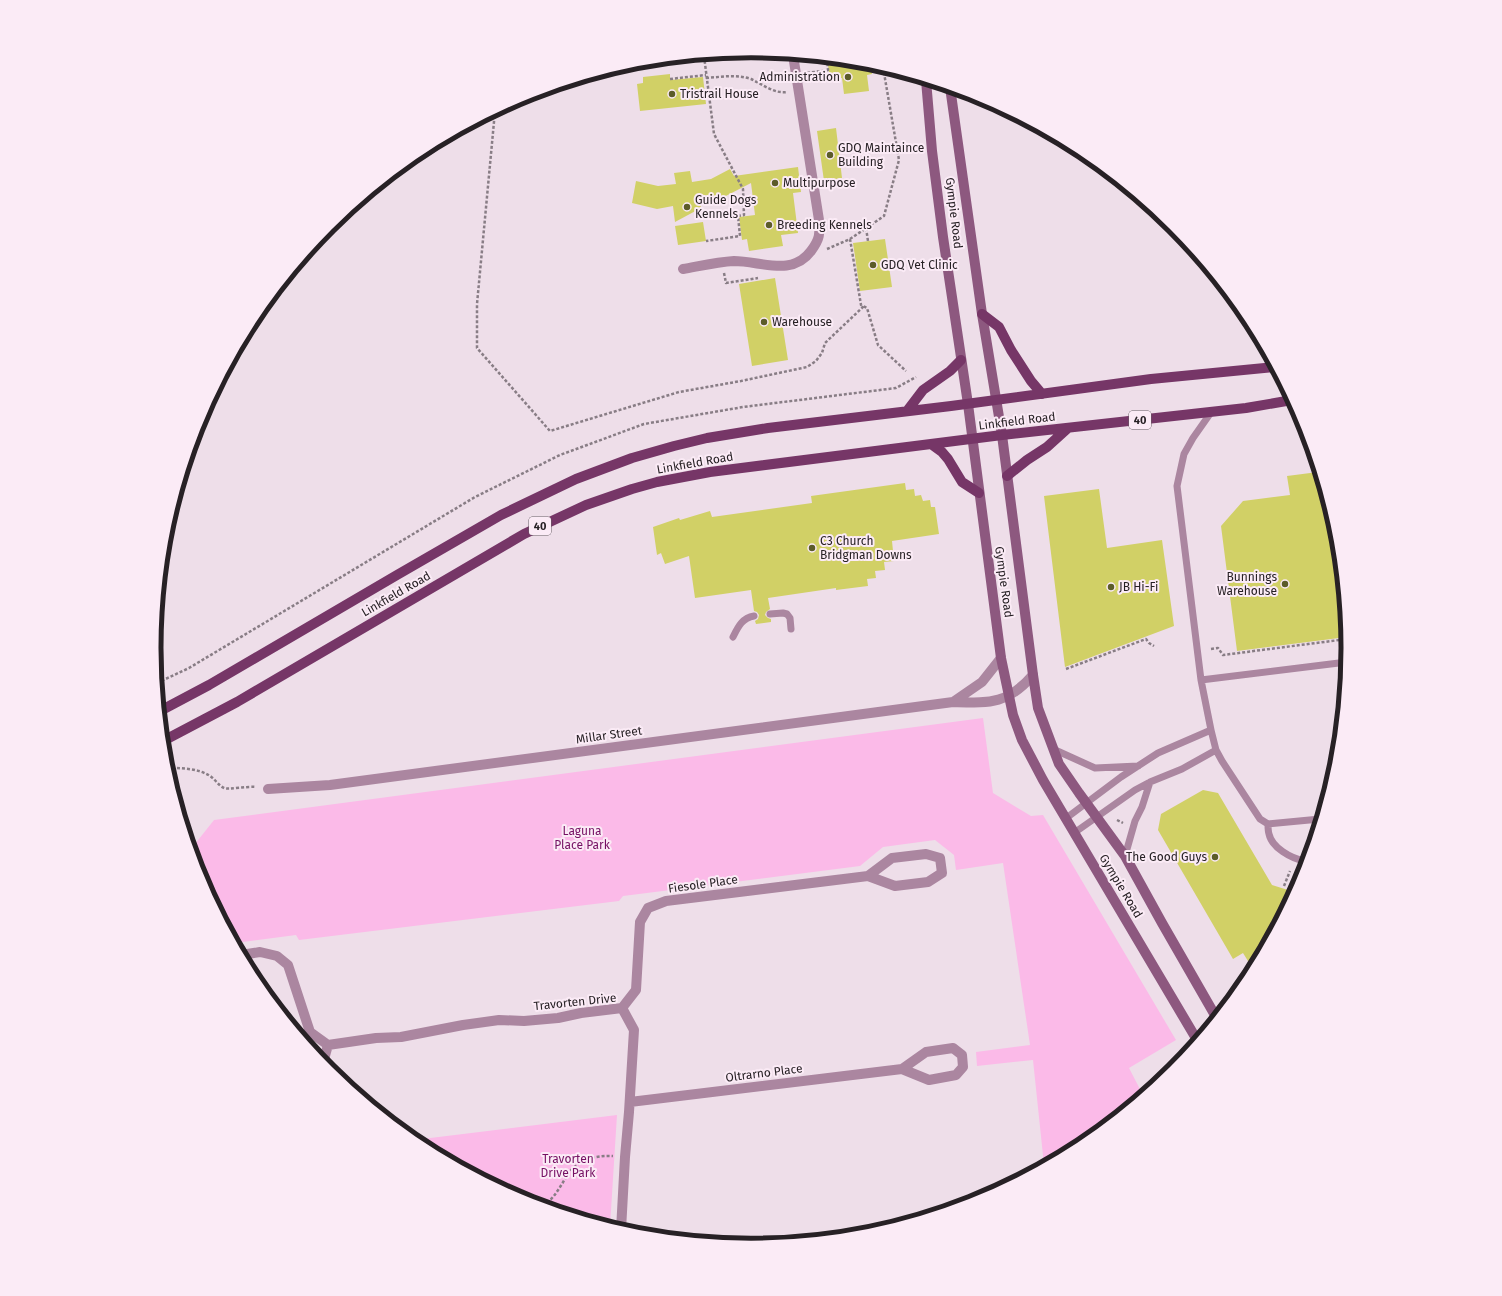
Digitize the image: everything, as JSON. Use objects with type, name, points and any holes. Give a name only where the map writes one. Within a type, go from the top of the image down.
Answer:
[{"type":"main road","name":"Gympie Road","points":[[926,85],[932,151],[968,404],[1001,658],[1013,715],[1022,740],[1043,780],[1196,1036]]},
{"type":"main road","name":"Gympie Road","points":[[951,93],[982,314],[1002,435],[1038,708],[1053,749],[1067,777],[1125,856],[1214,1013]]},
{"type":"main road","points":[[982,314],[999,327],[1011,350],[1031,381],[1042,394]]},
{"type":"main road","points":[[907,411],[923,390],[950,371],[961,360]]},
{"type":"main road","name":"Linkfield Road","points":[[164,709],[209,686],[501,515],[549,490],[632,458],[707,438],[768,428],[968,404],[1151,379],[1270,368]]},
{"type":"main road","name":"Linkfield Road","points":[[168,738],[237,702],[524,534],[586,505],[632,489],[686,476],[1002,435],[1266,405],[1286,401]]},
{"type":"main road","points":[[1007,476],[1068,428]]},
{"type":"main road","points":[[931,444],[945,456],[962,482],[979,493]]},
{"type":"street","points":[[683,269],[723,263],[748,262],[779,266],[794,264],[807,256],[817,244],[820,235],[820,220],[797,79],[790,59]]},
{"type":"street","name":"Millar Street","points":[[953,702],[982,682],[1001,658]]},
{"type":"street","name":"Millar Street","points":[[268,790],[330,785],[953,702],[991,702],[1008,696],[1022,687],[1033,675]]},
{"type":"street","name":"Fiesole Place","points":[[622,1008],[636,990],[640,922],[648,908],[666,901],[868,876],[895,886],[928,882],[942,873],[940,858],[926,854],[892,858],[868,876]]},
{"type":"street","points":[[247,954],[260,952],[277,956],[288,965],[310,1032],[328,1045],[325,1056]]},
{"type":"street","name":"Travorten Drive","points":[[328,1045],[376,1038],[401,1037],[463,1025],[499,1020],[558,1018],[582,1013],[622,1008],[634,1030],[630,1102],[624,1157],[622,1224]]},
{"type":"street","name":"Oltrarno Place","points":[[630,1102],[902,1069],[926,1052],[953,1048],[962,1055],[964,1067],[956,1075],[929,1080],[902,1069]]},
{"type":"lane","points":[[1212,411],[1184,454],[1177,486],[1201,680],[1216,750],[1260,818],[1268,824],[1316,819]]},
{"type":"lane","points":[[770,614],[787,614],[790,618],[791,629]]},
{"type":"lane","points":[[733,637],[739,625],[747,617],[754,616]]},
{"type":"lane","points":[[1201,680],[1341,663]]},
{"type":"lane","points":[[1066,819],[1121,777],[1158,753],[1211,730]]},
{"type":"lane","points":[[1053,749],[1095,768],[1138,766]]},
{"type":"lane","points":[[1074,833],[1135,790],[1182,769],[1216,750]]},
{"type":"lane","points":[[1125,856],[1135,821],[1142,807],[1150,782]]},
{"type":"lane","points":[[1268,824],[1269,835],[1276,847],[1301,861]]},
{"type":"path","points":[[704,60],[714,134],[743,189],[744,215],[738,216],[740,236],[706,241]]},
{"type":"path","points":[[670,79],[735,76],[750,79],[768,88],[782,92],[795,91],[793,81],[804,74],[828,70],[827,63]]},
{"type":"path","points":[[823,251],[850,239],[884,216],[899,160],[884,73]]},
{"type":"path","points":[[494,117],[477,304],[477,348],[550,431],[679,392],[807,367],[816,361],[822,353],[825,343],[864,306]]},
{"type":"path","points":[[866,228],[868,241]]},
{"type":"path","points":[[850,239],[861,305],[867,308],[878,345],[906,370]]},
{"type":"path","points":[[723,263],[726,283],[762,277]]},
{"type":"path","points":[[1066,669],[1105,653],[1146,639],[1154,646]]},
{"type":"path","points":[[1211,649],[1218,648],[1222,655],[1341,640]]},
{"type":"path","points":[[173,768],[208,774],[224,788],[228,789],[248,786],[268,790]]},
{"type":"path","points":[[1117,820],[1124,823]]},
{"type":"path","points":[[1284,886],[1290,871]]},
{"type":"path","points":[[547,1202],[559,1190],[569,1173],[580,1162],[604,1155],[624,1157]]},
{"type":"green space","name":"Laguna Place Park","points":[[983,718],[993,793],[1031,816],[1043,815],[1176,1040],[1129,1068],[1141,1091],[1140,1092],[1079,1139],[1044,1160],[1033,1060],[977,1066],[976,1052],[1030,1045],[1003,863],[956,870],[954,855],[935,840],[883,847],[860,866],[623,896],[619,901],[299,940],[296,935],[240,942],[222,909],[195,845],[214,820]]},
{"type":"green space","name":"Travorten Drive Park","points":[[617,1115],[610,1221],[561,1207],[525,1193],[456,1159],[423,1139]]},
{"type":"building","name":"Administration","points":[[828,63],[871,70],[872,74],[867,75],[869,91],[844,94],[842,78],[830,80]]},
{"type":"building","name":"Tristrail House","points":[[670,74],[670,80],[703,77],[706,104],[640,111],[637,84],[643,83],[643,77]]},
{"type":"building","name":"GDQ Maintaince Building","points":[[836,128],[842,178],[824,181],[817,131]]},
{"type":"building","points":[[798,167],[801,192],[793,193],[798,233],[781,235],[783,246],[749,251],[747,239],[742,240],[739,217],[755,215],[751,183],[718,200],[700,203],[701,208],[675,222],[673,206],[657,209],[632,203],[636,181],[658,186],[676,184],[674,173],[690,171],[692,182],[711,179],[730,169],[734,176]]},
{"type":"building","points":[[703,222],[706,241],[678,245],[675,226]]},
{"type":"building","name":"GDQ Vet Clinic","points":[[885,239],[892,287],[860,291],[853,243]]},
{"type":"building","name":"Warehouse","points":[[775,278],[788,360],[752,366],[739,284]]},
{"type":"building","name":"Bunnings Warehouse","points":[[1314,472],[1330,533],[1340,609],[1341,638],[1237,651],[1221,526],[1243,501],[1290,495],[1287,476]]},
{"type":"building","name":"C3 Church Bridgman Downs","points":[[905,483],[906,490],[914,489],[915,496],[921,495],[923,501],[930,500],[931,507],[935,507],[939,534],[892,541],[894,561],[884,562],[885,570],[875,571],[876,578],[867,579],[868,586],[836,590],[836,588],[768,598],[770,609],[765,615],[771,619],[771,622],[756,624],[755,621],[758,619],[759,615],[754,611],[751,590],[695,598],[689,556],[665,564],[661,553],[657,555],[653,527],[679,518],[680,520],[710,511],[712,517],[812,503],[811,496]]},
{"type":"building","name":"JB Hi-Fi","points":[[1099,489],[1107,548],[1162,540],[1174,626],[1065,667],[1044,496]]},
{"type":"building","points":[[1203,790],[1218,793],[1272,885],[1288,891],[1262,943],[1250,964],[1243,953],[1233,959],[1158,830],[1161,814]]},
{"type":"place","name":"Administration","points":[[848,77]]},
{"type":"place","name":"Tristrail House","points":[[672,94]]},
{"type":"place","name":"GDQ Maintaince Building","points":[[830,155]]},
{"type":"place","name":"Multipurpose","points":[[775,183]]},
{"type":"place","name":"Guide Dogs Kennels","points":[[687,207]]},
{"type":"place","name":"Breeding Kennels","points":[[769,225]]},
{"type":"place","name":"GDQ Vet Clinic","points":[[873,265]]},
{"type":"place","name":"Warehouse","points":[[764,322]]},
{"type":"place","name":"C3 Church Bridgman Downs","points":[[812,548]]},
{"type":"place","name":"Bunnings Warehouse","points":[[1285,584]]},
{"type":"place","name":"JB Hi-Fi","points":[[1111,587]]},
{"type":"place","name":"The Good Guys","points":[[1215,857]]}]
